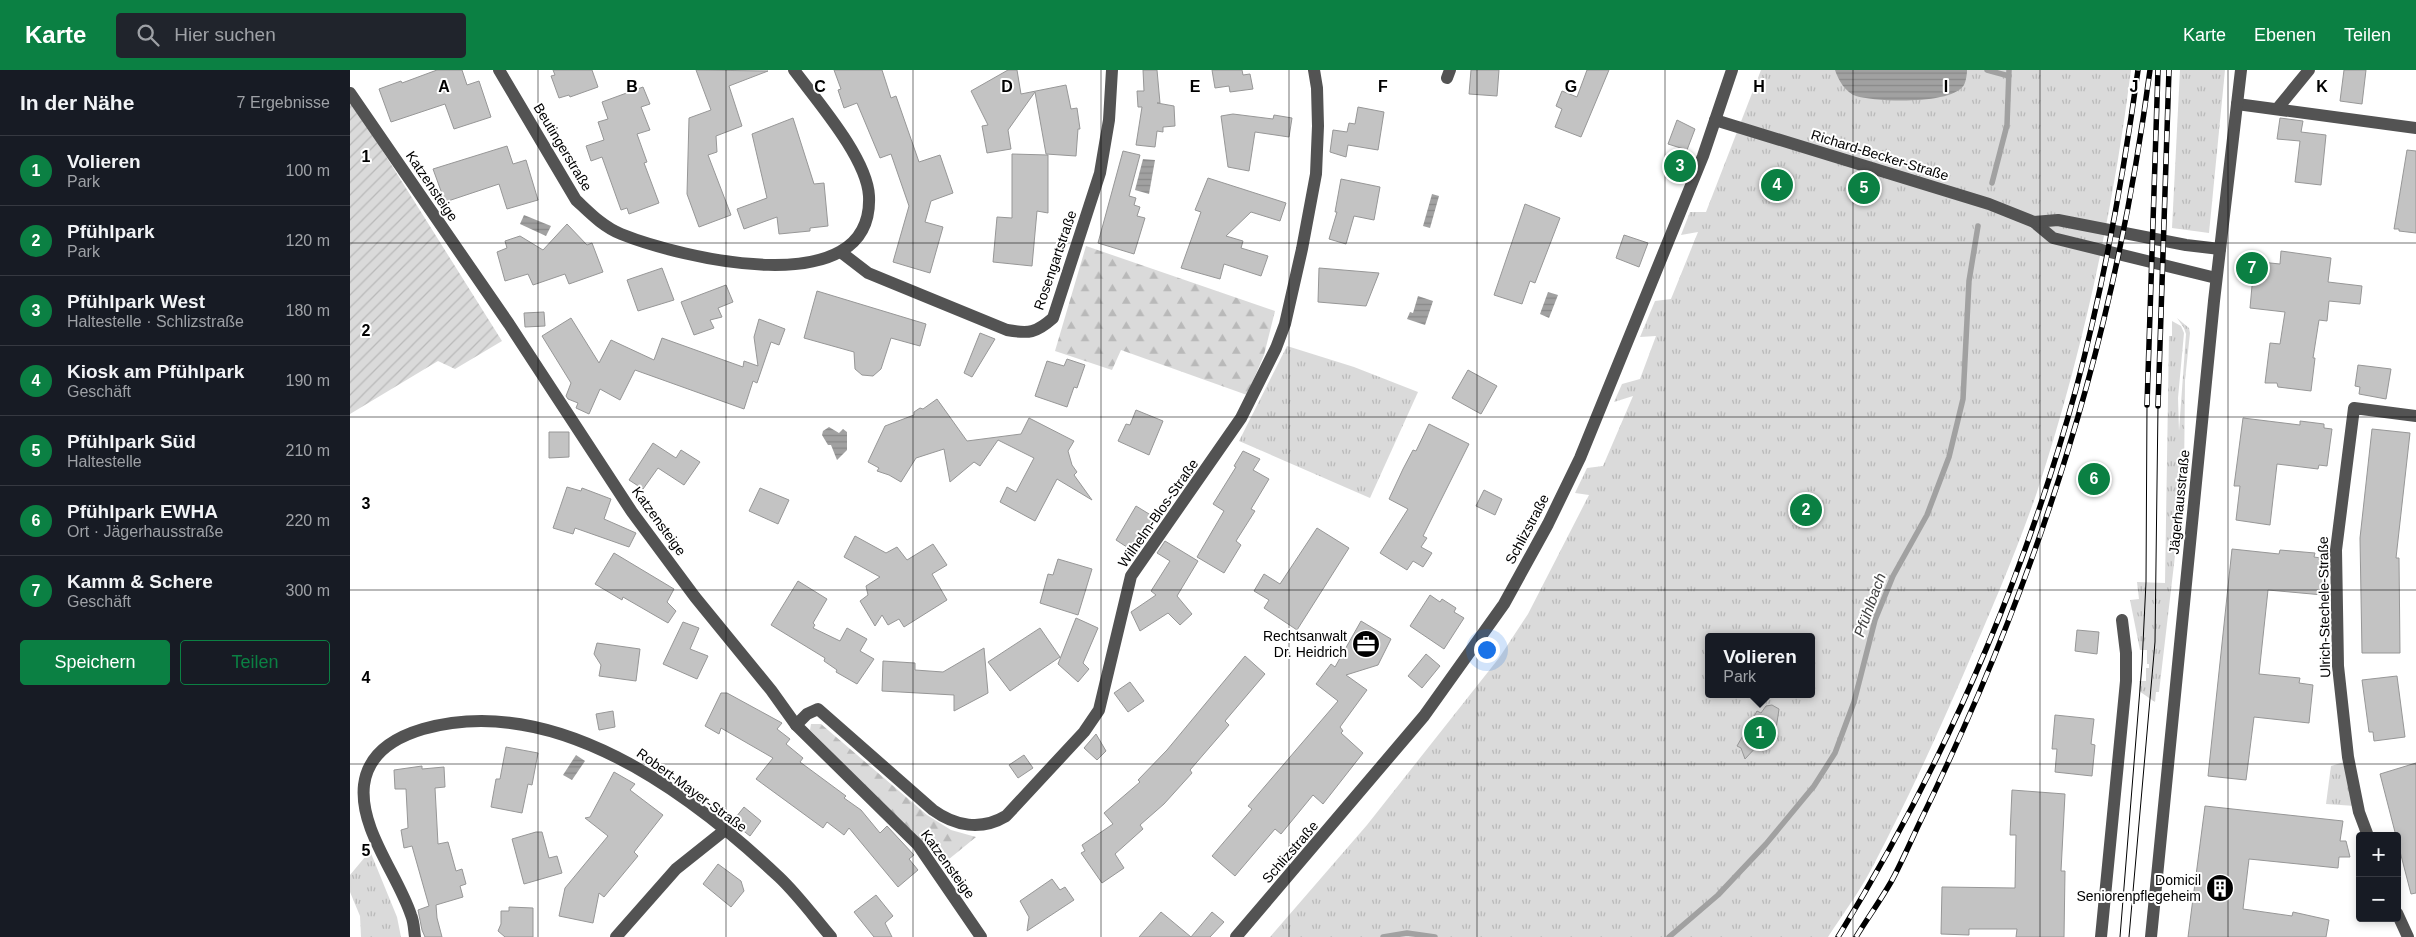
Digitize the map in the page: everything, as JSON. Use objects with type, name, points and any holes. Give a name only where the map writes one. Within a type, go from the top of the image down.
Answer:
[{"type":"street","name":"Beutingerstraße","points":[[500,70],[576,200],[593,217],[619,233],[667,249],[711,260],[748,264],[785,265],[842,253]]},
{"type":"street","points":[[794,70],[861,164],[866,180],[869,196],[862,228],[854,241],[842,253]]},
{"type":"street","name":"Rosengartstraße","points":[[842,253],[868,272],[1007,330],[1025,333],[1040,330],[1053,318],[1100,173],[1109,120],[1112,70]]},
{"type":"street","name":"Wilhelm-Blos-Straße","points":[[796,725],[807,714],[818,709],[933,810],[945,818],[971,825],[989,824],[1006,816],[1084,732],[1099,710],[1131,576],[1242,418],[1276,348],[1285,324],[1316,174],[1318,126],[1317,88],[1314,70]]},
{"type":"street","name":"Schlizstraße","points":[[1236,937],[1424,716],[1504,604],[1548,524],[1580,458],[1700,165],[1732,70]]},
{"type":"street","name":"Jägerhausstraße","points":[[2151,937],[2216,278],[2241,70]]},
{"type":"street","points":[[2277,109],[2309,70]]},
{"type":"street","name":"Katzensteige","points":[[350,93],[509,324],[632,512],[695,597],[772,690],[796,725],[918,845],[981,937]]},
{"type":"street","points":[[2237,104],[2416,128]]},
{"type":"street","name":"Richard-Becker-Straße","points":[[1715,120],[1975,200],[2034,222],[2053,238],[2216,278]]},
{"type":"street","name":"Richard-Becker-Straße","points":[[2034,222],[2058,220],[2186,245],[2220,249]]},
{"type":"street","name":"Ulrich-Stechele-Straße","points":[[2366,832],[2359,812],[2348,757],[2338,666],[2336,550],[2354,408],[2416,416]]},
{"type":"street","points":[[2100,937],[2126,681],[2126,653],[2122,620]]},
{"type":"street","name":"Robert-Mayer-Straße","points":[[415,937],[412,915],[376,843],[365,803],[364,784],[370,767],[384,747],[404,734],[443,723],[473,720],[532,725],[605,750],[644,770],[725,830],[781,878],[831,937]]},
{"type":"street","points":[[616,937],[676,869],[725,830]]},
{"type":"street","points":[[2401,921],[2408,937]]},
{"type":"green space","points":[[1761,70],[2131,70],[2115,177],[2094,283],[2068,388],[2037,492],[2002,583],[1943,722],[1863,884],[1828,937],[1270,937],[1367,825],[1499,658],[1528,614],[1589,495],[1575,493],[1587,468],[1603,466],[1633,396],[1614,402],[1622,384],[1640,379],[1656,336],[1640,337],[1655,301],[1671,299],[1698,232],[1681,235],[1690,212],[1706,212]]},
{"type":"green space","points":[[2180,70],[2225,70],[2209,233],[2172,228]]},
{"type":"green space","points":[[350,99],[502,341],[455,369],[438,361],[350,414]]},
{"type":"green space","points":[[1086,246],[1275,311],[1264,355],[1247,395],[1121,350],[1112,370],[1055,351]]},
{"type":"green space","points":[[2177,318],[2189,328],[2190,333],[2185,380],[2184,479],[2159,692],[2156,692],[2155,702],[2139,691],[2139,681],[2146,681],[2146,668],[2149,668],[2149,664],[2147,664],[2147,650],[2140,650],[2130,600],[2139,599],[2137,582],[2165,583],[2169,336],[2172,336],[2172,321],[2181,326],[2184,333],[2178,398],[2179,431],[2186,334]]},
{"type":"green space","points":[[1287,346],[1354,367],[1418,392],[1370,498],[1239,441]]},
{"type":"green space","points":[[811,724],[821,724],[927,815],[951,830],[976,837],[943,864],[810,730]]},
{"type":"green space","points":[[2344,762],[2355,806],[2326,804],[2331,766]]},
{"type":"green space","points":[[370,851],[397,917],[401,937],[361,937],[360,916],[350,892],[350,875]]},
{"type":"shaded area","points":[[1835,70],[1967,70],[1964,85],[1957,91],[1945,96],[1930,99],[1880,100],[1856,96],[1849,92],[1843,86]]},
{"type":"shaded area","points":[[1143,159],[1155,160],[1149,194],[1135,190]]},
{"type":"shaded area","points":[[1432,194],[1439,196],[1430,228],[1423,226]]},
{"type":"shaded area","points":[[524,215],[551,226],[546,236],[520,224]]},
{"type":"shaded area","points":[[1548,292],[1558,295],[1549,318],[1540,314]]},
{"type":"shaded area","points":[[1418,296],[1433,301],[1425,325],[1407,319],[1410,312],[1413,313]]},
{"type":"shaded area","points":[[829,427],[839,433],[843,429],[847,432],[847,450],[837,460],[831,445],[828,445],[822,435],[823,431]]},
{"type":"shaded area","points":[[576,755],[585,761],[572,780],[563,775]]},
{"type":"building","points":[[437,70],[462,70],[467,85],[479,81],[491,117],[454,129],[445,104],[391,122],[379,89]]},
{"type":"building","points":[[553,70],[592,70],[598,87],[570,97],[569,95],[559,98],[551,76],[555,75]]},
{"type":"building","points":[[696,70],[768,71],[729,86],[742,126],[716,136],[717,152],[708,155],[731,215],[699,227],[687,194],[689,118],[711,110]]},
{"type":"building","points":[[834,70],[882,70],[891,98],[896,96],[919,162],[940,155],[953,193],[931,201],[925,222],[943,227],[930,273],[893,262],[909,206],[891,154],[880,158],[857,103],[844,108],[838,90],[841,89]]},
{"type":"building","points":[[1008,70],[1017,70],[1021,94],[1066,85],[1071,109],[1077,108],[1080,129],[1078,129],[1076,156],[1046,154],[1035,92],[1008,130],[1011,149],[987,153],[982,126],[988,125],[971,91]]},
{"type":"building","points":[[1143,70],[1157,70],[1160,103],[1157,103],[1174,106],[1175,126],[1163,127],[1163,132],[1157,131],[1155,147],[1136,145],[1142,107],[1138,107],[1137,91],[1144,91]]},
{"type":"building","points":[[1212,70],[1242,70],[1243,75],[1250,74],[1253,89],[1230,92],[1229,86],[1215,88]]},
{"type":"building","points":[[1471,70],[1499,70],[1497,96],[1469,94]]},
{"type":"building","points":[[1587,70],[1609,70],[1581,137],[1555,127],[1562,109],[1556,106],[1562,91],[1577,97]]},
{"type":"building","points":[[2344,70],[2366,70],[2362,104],[2340,101]]},
{"type":"building","points":[[643,87],[650,104],[641,107],[650,130],[637,134],[647,162],[644,163],[659,203],[629,214],[627,208],[621,210],[602,157],[591,161],[586,146],[604,140],[598,122],[608,119],[602,102]]},
{"type":"building","points":[[1358,107],[1384,112],[1378,150],[1348,145],[1346,157],[1330,152],[1333,130],[1347,132],[1349,123],[1355,124]]},
{"type":"building","points":[[1233,114],[1273,119],[1274,115],[1292,118],[1289,137],[1255,132],[1249,171],[1228,167],[1221,116]]},
{"type":"building","points":[[793,118],[814,184],[824,183],[828,226],[810,228],[810,231],[779,234],[777,217],[744,229],[737,209],[767,198],[752,134]]},
{"type":"building","points":[[2280,118],[2303,121],[2301,132],[2326,135],[2321,185],[2295,182],[2300,141],[2277,139]]},
{"type":"building","points":[[1677,120],[1695,129],[1687,150],[1668,144]]},
{"type":"building","points":[[507,146],[513,164],[526,160],[538,200],[507,209],[499,184],[445,202],[433,169]]},
{"type":"building","points":[[2407,150],[2416,151],[2416,233],[2394,229]]},
{"type":"building","points":[[1123,151],[1140,155],[1129,196],[1136,198],[1134,205],[1140,207],[1137,216],[1145,218],[1134,254],[1098,243]]},
{"type":"building","points":[[1012,154],[1048,155],[1048,213],[1037,211],[1032,266],[993,262],[997,217],[1012,218]]},
{"type":"building","points":[[1772,170],[1789,175],[1782,200],[1765,195]]},
{"type":"building","points":[[1208,178],[1286,203],[1280,221],[1251,212],[1226,236],[1243,241],[1241,248],[1268,256],[1261,276],[1224,264],[1220,279],[1181,268],[1201,212],[1195,210]]},
{"type":"building","points":[[1341,179],[1380,187],[1374,220],[1354,216],[1346,244],[1329,239],[1337,212],[1335,212]]},
{"type":"building","points":[[1525,204],[1560,218],[1535,283],[1530,281],[1522,304],[1494,295]]},
{"type":"building","points":[[567,224],[587,245],[592,243],[603,272],[569,284],[565,274],[533,285],[528,274],[505,281],[497,252],[507,248],[505,241],[520,236],[543,250]]},
{"type":"building","points":[[1624,235],[1648,243],[1639,267],[1616,258]]},
{"type":"building","points":[[2281,251],[2331,258],[2328,282],[2362,286],[2360,304],[2329,301],[2327,321],[2319,320],[2313,358],[2315,358],[2311,391],[2278,387],[2277,383],[2265,383],[2270,343],[2280,344],[2285,312],[2250,308],[2253,275],[2240,274],[2241,260],[2280,264]]},
{"type":"building","points":[[662,268],[674,300],[638,311],[627,280]]},
{"type":"building","points":[[1319,268],[1379,273],[1366,306],[1318,302]]},
{"type":"building","points":[[726,285],[733,302],[718,308],[722,317],[710,320],[714,328],[694,335],[681,302]]},
{"type":"building","points":[[817,291],[926,324],[920,346],[891,338],[881,369],[873,376],[862,375],[855,369],[854,352],[804,338]]},
{"type":"building","points":[[544,312],[545,326],[525,327],[524,313]]},
{"type":"building","points":[[571,318],[599,363],[611,340],[654,360],[662,338],[743,367],[744,361],[758,366],[754,337],[759,319],[785,329],[779,345],[771,342],[757,383],[753,381],[744,409],[635,370],[620,400],[600,389],[589,414],[576,408],[578,403],[568,399],[566,396],[571,383],[542,336]]},
{"type":"building","points":[[980,333],[995,339],[972,377],[964,373]]},
{"type":"building","points":[[1067,359],[1085,365],[1077,388],[1074,387],[1067,407],[1035,396],[1047,361],[1064,366]]},
{"type":"building","points":[[2358,365],[2391,369],[2386,399],[2359,394],[2360,387],[2355,386]]},
{"type":"building","points":[[1468,370],[1497,386],[1481,414],[1452,398]]},
{"type":"building","points":[[937,399],[967,441],[1021,434],[1029,418],[1074,441],[1068,451],[1072,465],[1077,472],[1074,475],[1092,500],[1057,479],[1035,521],[1000,502],[1007,487],[1016,492],[1034,458],[998,440],[980,466],[974,462],[950,482],[944,449],[916,458],[901,482],[877,471],[879,468],[868,462],[885,426],[914,415],[914,412],[920,408],[923,409]]},
{"type":"building","points":[[1136,410],[1163,421],[1149,455],[1118,441],[1126,424],[1130,425]]},
{"type":"building","points":[[2243,418],[2300,425],[2300,421],[2324,424],[2324,428],[2332,429],[2327,466],[2319,465],[2318,469],[2277,464],[2270,525],[2236,520],[2240,486],[2234,486]]},
{"type":"building","points":[[1429,424],[1469,444],[1423,536],[1427,538],[1421,547],[1432,553],[1423,567],[1413,561],[1407,570],[1380,553],[1408,509],[1389,499],[1413,450],[1416,451]]},
{"type":"building","points":[[2372,429],[2410,433],[2396,558],[2399,558],[2400,653],[2362,653],[2360,538]]},
{"type":"building","points":[[549,432],[569,432],[569,457],[549,458]]},
{"type":"building","points":[[653,443],[676,458],[681,450],[700,462],[684,485],[658,468],[643,489],[629,480]]},
{"type":"building","points":[[1243,451],[1260,459],[1253,470],[1269,479],[1251,509],[1255,511],[1236,541],[1241,545],[1224,573],[1197,557],[1224,511],[1213,504],[1236,467],[1234,466]]},
{"type":"building","points":[[567,487],[581,491],[582,488],[611,499],[604,519],[636,533],[629,547],[575,528],[573,534],[553,528]]},
{"type":"building","points":[[760,488],[789,500],[778,524],[749,511]]},
{"type":"building","points":[[1484,490],[1502,499],[1495,515],[1476,506]]},
{"type":"building","points":[[1136,506],[1154,517],[1147,529],[1151,532],[1143,544],[1139,541],[1133,551],[1116,540]]},
{"type":"building","points":[[1317,528],[1349,548],[1297,630],[1264,608],[1269,600],[1254,591],[1264,574],[1280,584]]},
{"type":"building","points":[[855,536],[886,553],[897,547],[907,560],[933,544],[947,565],[932,574],[947,600],[904,627],[899,619],[888,625],[882,615],[875,626],[860,601],[868,595],[866,586],[880,577],[844,557]]},
{"type":"building","points":[[1165,541],[1198,561],[1177,596],[1192,614],[1180,625],[1168,613],[1140,631],[1131,612],[1156,595],[1151,591],[1170,561],[1157,553]]},
{"type":"building","points":[[2232,549],[2279,554],[2280,550],[2315,553],[2314,557],[2327,559],[2323,595],[2268,590],[2259,674],[2300,678],[2299,683],[2313,685],[2309,723],[2254,717],[2246,780],[2208,776]]},
{"type":"building","points":[[614,553],[674,589],[667,602],[676,611],[668,623],[623,597],[622,600],[595,584]]},
{"type":"building","points":[[1058,559],[1092,569],[1078,615],[1040,603],[1048,574],[1053,575]]},
{"type":"building","points":[[798,581],[827,599],[813,623],[815,625],[813,628],[840,641],[847,628],[867,639],[860,651],[874,659],[857,684],[836,672],[837,670],[824,661],[825,658],[771,625]]},
{"type":"building","points":[[1430,595],[1440,602],[1442,599],[1456,608],[1454,612],[1464,618],[1444,649],[1410,626]]},
{"type":"building","points":[[1076,618],[1098,628],[1083,663],[1089,669],[1078,682],[1058,664]]},
{"type":"building","points":[[1361,621],[1391,639],[1378,665],[1346,675],[1367,690],[1340,727],[1343,731],[1341,733],[1363,753],[1323,804],[1313,795],[1281,834],[1275,829],[1235,876],[1212,856],[1252,809],[1248,806],[1338,701],[1316,684],[1331,664],[1335,667]]},
{"type":"building","points":[[683,622],[699,628],[690,649],[708,656],[697,679],[663,664]]},
{"type":"building","points":[[1040,628],[1060,657],[1010,691],[988,662]]},
{"type":"building","points":[[2077,630],[2099,632],[2097,654],[2075,651]]},
{"type":"building","points":[[597,643],[640,649],[636,681],[599,676],[601,665],[594,654]]},
{"type":"building","points":[[984,648],[988,693],[954,711],[954,695],[882,691],[883,661],[915,663],[915,670],[943,672]]},
{"type":"building","points":[[1426,654],[1440,666],[1422,688],[1408,676]]},
{"type":"building","points":[[1245,656],[1265,674],[1225,721],[1229,725],[1190,770],[1192,773],[1164,804],[1140,825],[1143,829],[1115,854],[1124,868],[1102,883],[1081,853],[1085,851],[1082,845],[1113,824],[1104,813],[1140,782],[1138,780],[1167,750]]},
{"type":"building","points":[[2397,676],[2405,737],[2374,741],[2373,732],[2369,732],[2362,680]]},
{"type":"building","points":[[1130,682],[1144,701],[1128,712],[1114,693]]},
{"type":"building","points":[[721,693],[727,693],[782,723],[777,729],[790,739],[786,744],[803,758],[800,762],[846,796],[844,798],[861,810],[880,833],[887,826],[914,855],[909,859],[918,870],[898,887],[849,828],[844,835],[827,822],[823,828],[756,779],[773,758],[721,728],[719,734],[705,726]]},
{"type":"building","points":[[1772,705],[1779,709],[1776,729],[1778,737],[1773,745],[1764,747],[1759,744],[1745,759],[1741,748],[1737,746],[1757,711],[1761,713],[1766,706]]},
{"type":"building","points":[[613,711],[615,727],[599,730],[596,714]]},
{"type":"building","points":[[2055,715],[2094,719],[2091,744],[2095,745],[2092,776],[2055,772],[2057,749],[2052,749]]},
{"type":"building","points":[[1096,734],[1106,751],[1097,760],[1084,748]]},
{"type":"building","points":[[506,747],[538,753],[532,785],[528,784],[522,813],[491,807],[496,779],[500,779]]},
{"type":"building","points":[[1024,755],[1033,768],[1018,778],[1009,765]]},
{"type":"building","points":[[2416,763],[2416,893],[2411,894],[2401,855],[2401,832],[2395,832],[2380,774]]},
{"type":"building","points":[[422,766],[422,769],[444,767],[445,787],[435,788],[438,844],[448,842],[456,871],[462,869],[466,884],[460,886],[463,897],[436,905],[442,937],[425,937],[422,930],[418,910],[429,906],[412,846],[404,848],[401,830],[408,828],[406,789],[395,789],[394,770]]},
{"type":"building","points":[[614,772],[635,784],[630,790],[663,815],[634,852],[638,856],[604,897],[599,893],[593,923],[559,916],[565,888],[608,836],[585,818],[590,817]]},
{"type":"building","points":[[2012,790],[2065,794],[2061,871],[2065,871],[2064,937],[2016,937],[2017,929],[1969,929],[1969,935],[1941,934],[1942,887],[2015,888],[2016,835],[2010,835]]},
{"type":"building","name":"Domicil Seniorenpflegeheim","points":[[2205,806],[2343,821],[2340,841],[2346,841],[2350,857],[2339,857],[2338,868],[2249,859],[2243,909],[2292,916],[2293,912],[2329,920],[2326,937],[2188,937]]},
{"type":"building","points":[[744,807],[761,821],[750,836],[732,822]]},
{"type":"building","points":[[542,832],[549,858],[557,856],[562,873],[524,884],[512,839]]},
{"type":"building","points":[[718,864],[741,881],[744,891],[731,907],[703,884]]},
{"type":"building","points":[[1052,879],[1060,890],[1065,887],[1074,900],[1027,931],[1029,917],[1020,901]]},
{"type":"building","points":[[876,895],[893,916],[885,923],[892,937],[874,937],[854,912]]},
{"type":"building","points":[[509,907],[533,908],[533,937],[505,937],[498,931],[501,924],[501,911],[509,911]]},
{"type":"building","points":[[1161,912],[1191,937],[1139,937]]},
{"type":"building","points":[[1212,912],[1224,922],[1210,937],[1191,937]]},
{"type":"waterway","points":[[1987,70],[2009,76]]},
{"type":"waterway","name":"Pfühlbach","points":[[1992,183],[2007,125],[2009,70]]},
{"type":"waterway","name":"Pfühlbach","points":[[1669,937],[1718,895],[1766,844],[1814,786],[1835,753],[1854,702],[1875,620],[1893,576],[1927,515],[1949,457],[1963,399],[1969,281],[1978,226]]},
{"type":"waterway","name":"Pfühlbach","points":[[1383,937],[1407,933],[1435,937]]},
{"type":"tram line","points":[[2120,937],[2142,664],[2146,582],[2147,405]]},
{"type":"tram line","points":[[2129,937],[2155,642],[2158,406]]},
{"type":"railway","points":[[1838,937],[1912,807],[1945,740],[2005,602],[2031,532],[2055,461],[2086,350],[2119,191],[2138,70]]},
{"type":"railway","points":[[1856,937],[1895,875],[1950,759],[2010,616],[2064,464],[2106,310],[2138,152],[2150,70]]},
{"type":"railway","points":[[2147,405],[2158,70]]},
{"type":"railway","points":[[2158,406],[2169,70]]},
{"type":"place","name":"Pfühlpark West","points":[[1680,166]]},
{"type":"place","name":"Kiosk am Pfühlpark","points":[[1777,185]]},
{"type":"place","name":"Pfühlpark Süd","points":[[1864,188]]},
{"type":"place","name":"Kamm & Schere","points":[[2252,268]]},
{"type":"place","name":"Pfühlpark EWHA","points":[[2094,479]]},
{"type":"place","name":"Pfühlpark","points":[[1806,510]]},
{"type":"place","name":"Rechtsanwalt Dr. Heidrich","points":[[1366,644]]},
{"type":"place","name":"Volieren","points":[[1760,733]]},
{"type":"place","name":"Domicil Seniorenpflegeheim","points":[[2220,888]]}]
